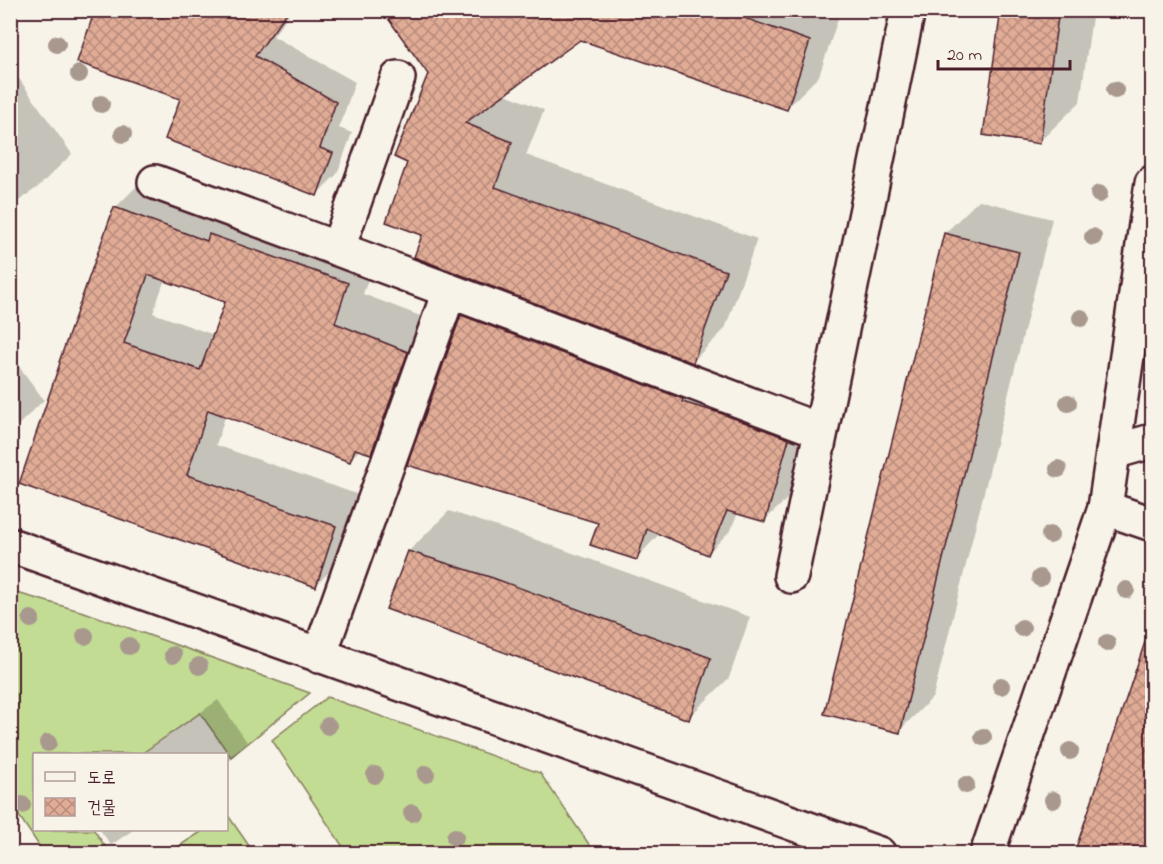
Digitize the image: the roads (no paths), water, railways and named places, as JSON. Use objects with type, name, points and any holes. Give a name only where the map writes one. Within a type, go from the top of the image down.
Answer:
[{"type":"street","points":[[791,576],[908,10]]},
{"type":"street","points":[[338,248],[398,78]]},
{"type":"street","points":[[155,182],[338,248],[449,292],[821,431]]},
{"type":"street","points":[[987,854],[1105,508],[1152,183]]},
{"type":"street","points":[[319,656],[449,292]]},
{"type":"street","points":[[1113,452],[1152,441]]},
{"type":"street","points":[[1105,508],[1152,524]]},
{"type":"street","points":[[10,545],[879,854]]}]
